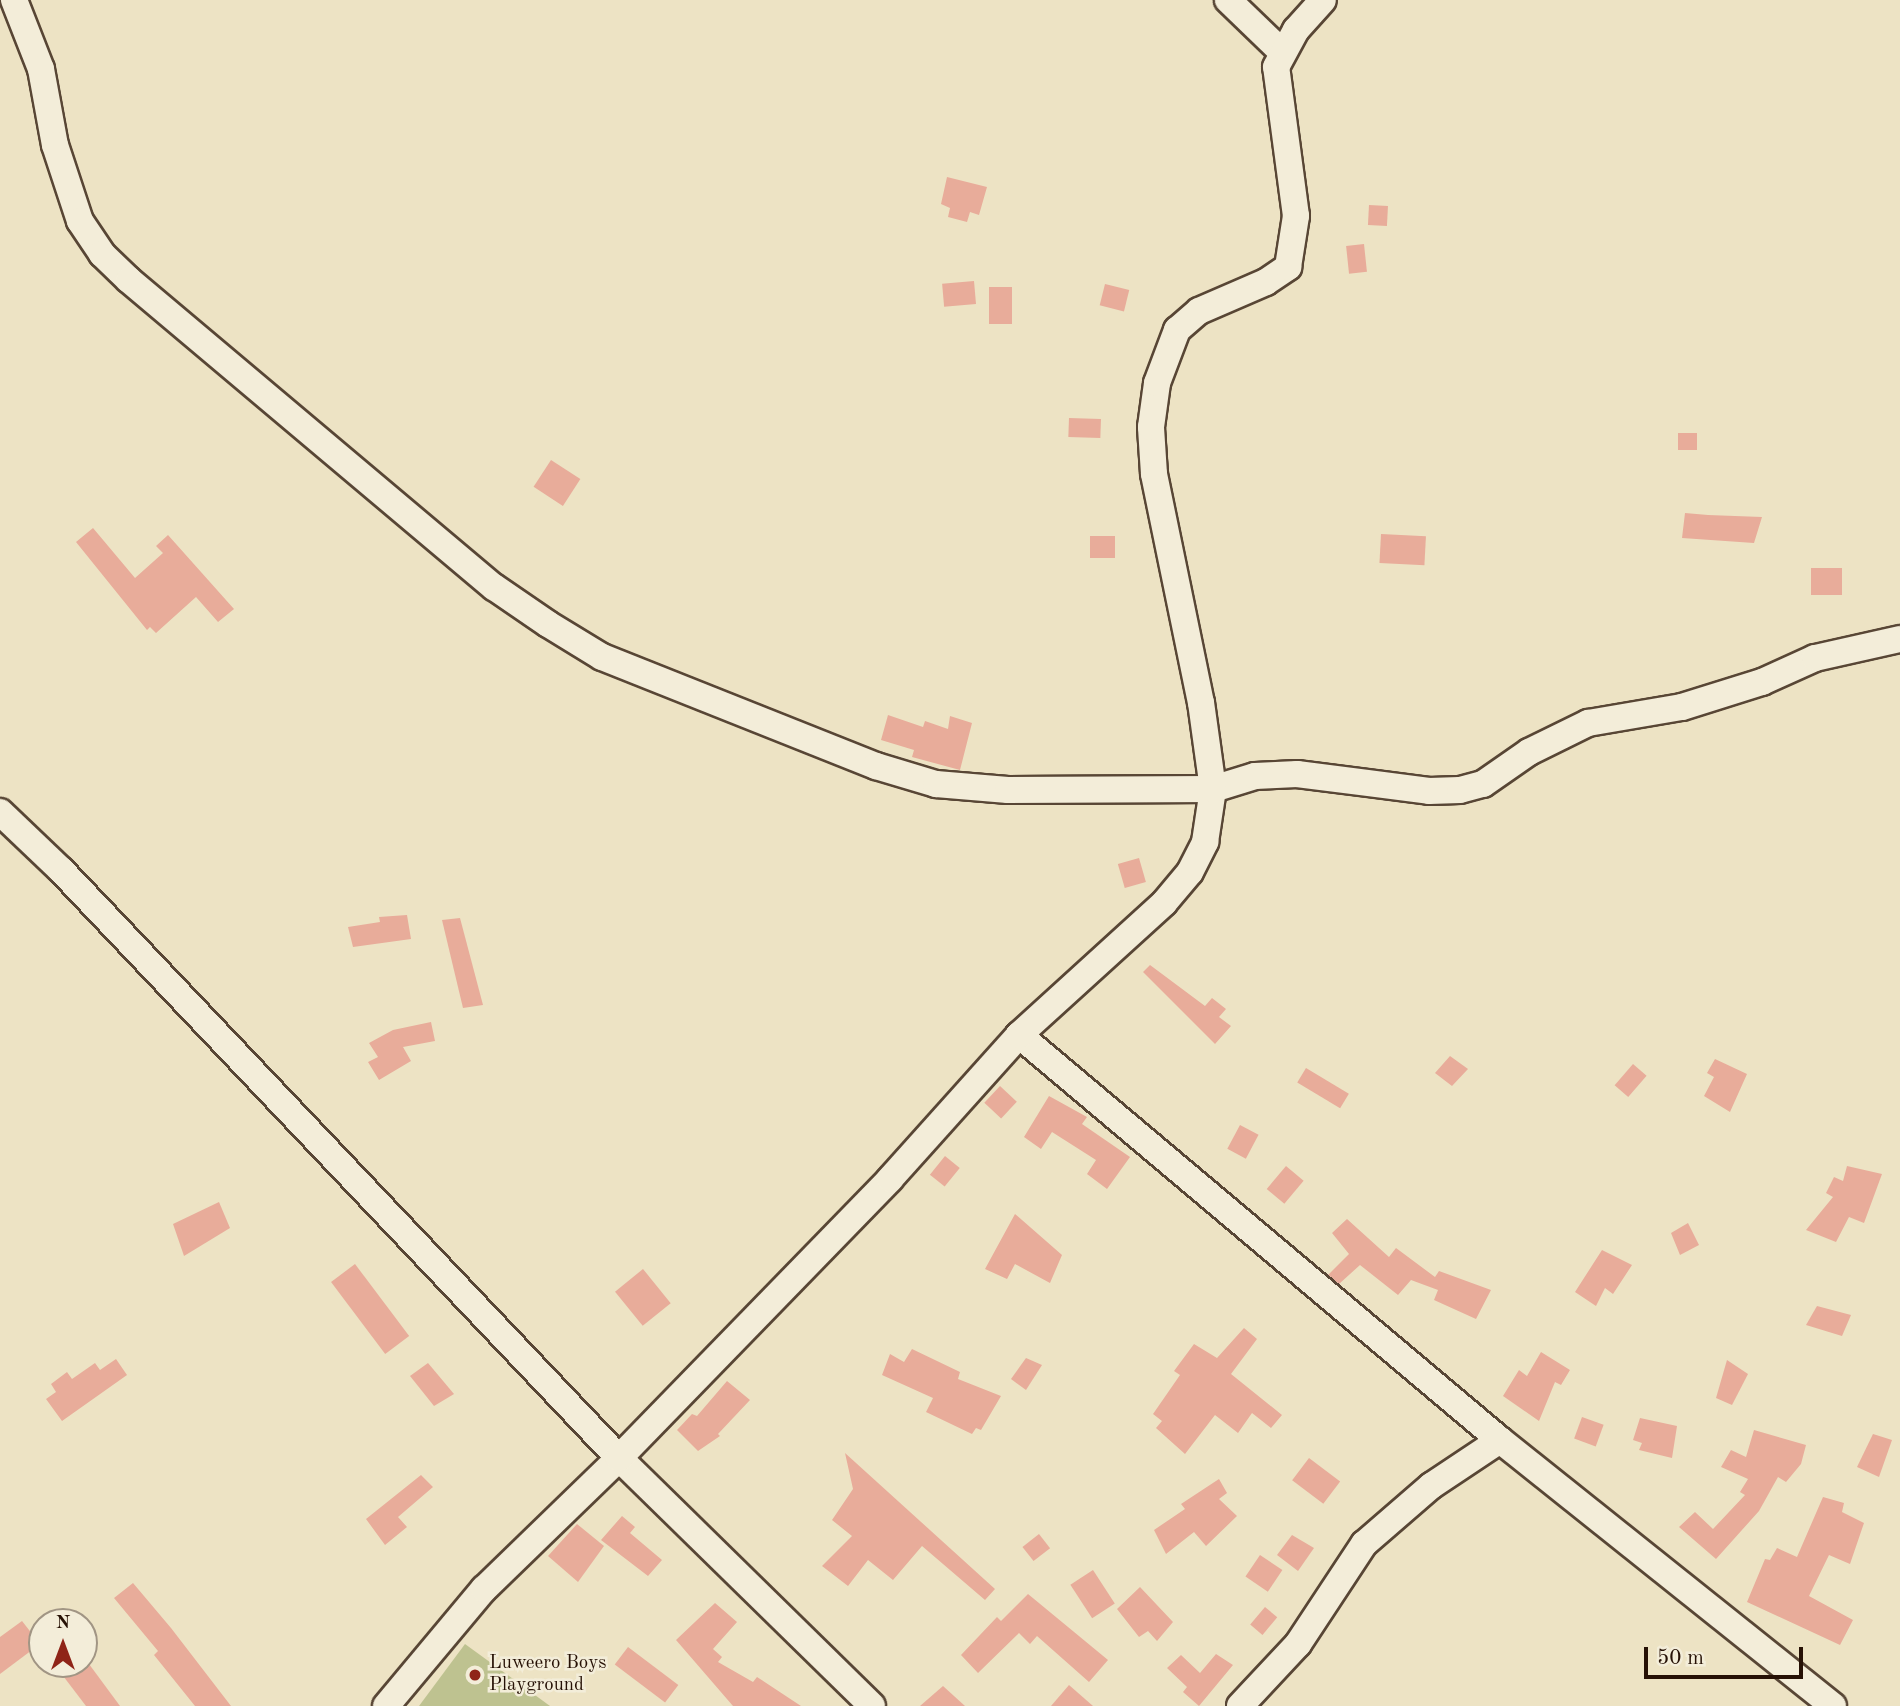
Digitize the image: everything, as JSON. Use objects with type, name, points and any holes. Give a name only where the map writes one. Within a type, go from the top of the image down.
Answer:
[{"type":"street","points":[[14,0],[41,69],[67,187],[80,221],[102,254],[392,503],[494,587],[602,657],[694,697],[936,784],[1009,790],[1213,789],[1255,776],[1297,774],[1429,791],[1460,790],[1483,783],[1555,737],[1588,723],[1682,707],[1815,659],[1900,639]]},
{"type":"street","points":[[1228,0],[1281,51]]},
{"type":"street","points":[[386,1706],[484,1589],[619,1458],[890,1179],[1019,1035],[1164,903],[1190,872],[1205,842],[1213,789],[1201,704],[1154,474],[1151,427],[1160,372],[1177,330],[1199,311],[1266,282],[1288,267],[1296,216],[1276,67],[1281,51],[1323,0]]},
{"type":"street","points":[[0,812],[61,870],[619,1458],[872,1706]]},
{"type":"street","points":[[1019,1035],[1500,1440],[1833,1706]]},
{"type":"street","points":[[1240,1706],[1298,1644],[1364,1544],[1431,1486],[1500,1440]]},
{"type":"green space","name":"Luweero Boys Playground","points":[[465,1644],[550,1706],[419,1706]]},
{"type":"building","points":[[947,177],[987,187],[979,215],[970,212],[967,222],[948,217],[950,208],[941,204]]},
{"type":"building","points":[[1369,205],[1388,206],[1387,226],[1368,225]]},
{"type":"building","points":[[1364,244],[1367,272],[1349,274],[1346,246]]},
{"type":"building","points":[[974,281],[976,304],[944,307],[942,284]]},
{"type":"building","points":[[1105,284],[1129,290],[1124,311],[1100,305]]},
{"type":"building","points":[[989,287],[1012,287],[1012,324],[989,324]]},
{"type":"building","points":[[1069,418],[1101,419],[1100,438],[1068,437]]},
{"type":"building","points":[[1678,433],[1697,433],[1697,450],[1678,450]]},
{"type":"building","points":[[551,460],[580,479],[563,506],[534,487]]},
{"type":"building","points":[[1685,513],[1762,517],[1754,543],[1682,538]]},
{"type":"building","points":[[93,528],[135,578],[163,553],[156,546],[168,535],[234,609],[218,622],[196,597],[156,633],[150,627],[147,630],[76,542]]},
{"type":"building","points":[[1381,534],[1426,536],[1424,565],[1379,563]]},
{"type":"building","points":[[1090,536],[1115,536],[1115,558],[1090,558]]},
{"type":"building","points":[[1811,568],[1842,568],[1842,595],[1811,595]]},
{"type":"building","points":[[888,715],[923,727],[925,721],[948,729],[950,716],[972,723],[960,770],[912,757],[914,750],[881,740]]},
{"type":"building","points":[[1139,858],[1146,882],[1125,888],[1118,864]]},
{"type":"building","points":[[407,915],[411,939],[353,947],[348,927],[380,922],[379,917]]},
{"type":"building","points":[[460,918],[483,1005],[463,1008],[442,920]]},
{"type":"building","points":[[1150,965],[1205,1006],[1212,998],[1226,1009],[1219,1017],[1231,1026],[1215,1044],[1143,972]]},
{"type":"building","points":[[431,1022],[435,1041],[403,1047],[411,1061],[379,1080],[368,1062],[378,1057],[369,1043],[393,1030]]},
{"type":"building","points":[[1450,1056],[1468,1069],[1452,1086],[1435,1073]]},
{"type":"building","points":[[1715,1059],[1747,1074],[1730,1112],[1704,1096],[1714,1077],[1707,1073]]},
{"type":"building","points":[[1633,1064],[1647,1076],[1628,1097],[1615,1085]]},
{"type":"building","points":[[1306,1068],[1349,1094],[1340,1108],[1297,1083]]},
{"type":"building","points":[[1000,1086],[1017,1102],[1001,1119],[984,1103]]},
{"type":"building","points":[[1049,1096],[1087,1117],[1082,1124],[1130,1157],[1107,1189],[1087,1174],[1096,1160],[1052,1132],[1041,1149],[1024,1137]]},
{"type":"building","points":[[1240,1125],[1259,1135],[1246,1159],[1227,1149]]},
{"type":"building","points":[[945,1156],[960,1168],[945,1187],[930,1175]]},
{"type":"building","points":[[1286,1166],[1304,1181],[1284,1204],[1267,1189]]},
{"type":"building","points":[[1847,1166],[1882,1174],[1864,1223],[1849,1217],[1836,1242],[1806,1230],[1833,1197],[1826,1193],[1834,1177],[1843,1181]]},
{"type":"building","points":[[219,1202],[230,1228],[184,1256],[173,1224]]},
{"type":"building","points":[[1015,1214],[1062,1255],[1050,1283],[1015,1264],[1007,1279],[985,1269]]},
{"type":"building","points":[[1347,1219],[1389,1257],[1396,1248],[1435,1277],[1439,1271],[1491,1290],[1476,1319],[1434,1300],[1438,1290],[1411,1280],[1398,1295],[1360,1265],[1339,1284],[1328,1275],[1349,1254],[1332,1233]]},
{"type":"building","points":[[1688,1223],[1699,1245],[1680,1255],[1671,1233]]},
{"type":"building","points":[[1602,1250],[1632,1265],[1613,1294],[1605,1288],[1596,1306],[1575,1292]]},
{"type":"building","points":[[355,1264],[409,1336],[385,1354],[331,1282]]},
{"type":"building","points":[[643,1269],[671,1303],[643,1326],[615,1292]]},
{"type":"building","points":[[1817,1306],[1851,1315],[1842,1336],[1806,1325]]},
{"type":"building","points":[[1244,1328],[1257,1339],[1231,1374],[1282,1415],[1271,1428],[1252,1413],[1238,1433],[1215,1415],[1185,1454],[1156,1428],[1162,1421],[1153,1414],[1180,1375],[1174,1371],[1194,1344],[1217,1358]]},
{"type":"building","points":[[912,1349],[960,1372],[958,1379],[1001,1396],[981,1430],[976,1428],[972,1434],[926,1412],[933,1398],[882,1375],[890,1354],[904,1362]]},
{"type":"building","points":[[1541,1352],[1570,1370],[1561,1385],[1555,1382],[1539,1421],[1503,1396],[1519,1370],[1527,1376]]},
{"type":"building","points":[[1026,1358],[1042,1365],[1026,1390],[1011,1379]]},
{"type":"building","points":[[116,1359],[127,1375],[62,1421],[46,1399],[56,1392],[51,1384],[67,1372],[72,1379],[95,1363],[100,1370]]},
{"type":"building","points":[[1727,1360],[1748,1374],[1732,1405],[1716,1398]]},
{"type":"building","points":[[428,1363],[454,1394],[434,1406],[410,1376]]},
{"type":"building","points":[[727,1381],[750,1400],[718,1434],[720,1436],[698,1451],[677,1430],[692,1414],[697,1416]]},
{"type":"building","points":[[1582,1417],[1604,1425],[1596,1446],[1574,1439]]},
{"type":"building","points":[[1640,1418],[1677,1426],[1672,1458],[1639,1450],[1642,1443],[1633,1440]]},
{"type":"building","points":[[1754,1430],[1806,1445],[1801,1464],[1786,1482],[1778,1477],[1759,1511],[1716,1559],[1679,1527],[1695,1512],[1713,1529],[1745,1495],[1740,1492],[1748,1479],[1721,1467],[1731,1450],[1746,1457]]},
{"type":"building","points":[[1873,1434],[1892,1440],[1879,1477],[1857,1467]]},
{"type":"building","points":[[845,1453],[995,1589],[985,1600],[922,1546],[893,1580],[868,1560],[848,1586],[822,1566],[852,1536],[832,1520],[853,1489]]},
{"type":"building","points":[[1309,1458],[1340,1481],[1323,1504],[1292,1480]]},
{"type":"building","points":[[421,1475],[433,1487],[398,1517],[407,1527],[385,1545],[366,1519]]},
{"type":"building","points":[[1219,1479],[1227,1493],[1219,1499],[1237,1516],[1206,1546],[1194,1532],[1166,1554],[1154,1530],[1185,1509],[1181,1504]]},
{"type":"building","points":[[1823,1497],[1844,1503],[1842,1512],[1864,1523],[1850,1564],[1829,1555],[1809,1596],[1853,1620],[1840,1645],[1747,1602],[1765,1559],[1770,1560],[1777,1548],[1797,1557]]},
{"type":"building","points":[[622,1516],[635,1527],[630,1533],[662,1560],[648,1576],[601,1540]]},
{"type":"building","points":[[577,1524],[604,1546],[578,1582],[548,1556]]},
{"type":"building","points":[[1039,1534],[1050,1548],[1034,1561],[1022,1547]]},
{"type":"building","points":[[1292,1535],[1314,1548],[1298,1571],[1277,1555]]},
{"type":"building","points":[[1260,1555],[1282,1570],[1268,1592],[1245,1577]]},
{"type":"building","points":[[1093,1570],[1115,1604],[1092,1618],[1070,1585]]},
{"type":"building","points":[[133,1583],[231,1706],[195,1706],[154,1655],[158,1651],[114,1598]]},
{"type":"building","points":[[1140,1587],[1173,1622],[1157,1641],[1148,1631],[1139,1637],[1117,1609]]},
{"type":"building","points":[[1028,1594],[1108,1660],[1089,1682],[1037,1636],[1030,1644],[1019,1633],[978,1673],[961,1655],[997,1617],[1001,1621]]},
{"type":"building","points":[[715,1603],[737,1622],[713,1649],[722,1657],[718,1662],[753,1682],[757,1677],[801,1706],[733,1706],[676,1640]]},
{"type":"building","points":[[1265,1607],[1277,1617],[1262,1635],[1250,1625]]},
{"type":"building","points":[[22,1621],[28,1629],[28,1653],[0,1674],[0,1637]]},
{"type":"building","points":[[628,1647],[678,1685],[665,1702],[615,1665]]},
{"type":"building","points":[[1216,1654],[1233,1665],[1199,1706],[1183,1692],[1187,1687],[1167,1668],[1181,1655],[1200,1673]]},
{"type":"building","points":[[98,1676],[120,1706],[86,1706],[65,1678]]},
{"type":"building","points":[[1069,1685],[1093,1706],[1051,1706]]},
{"type":"building","points":[[943,1686],[965,1706],[920,1706]]},
{"type":"place","name":"Luweero Boys Playground","points":[[475,1675]]}]
